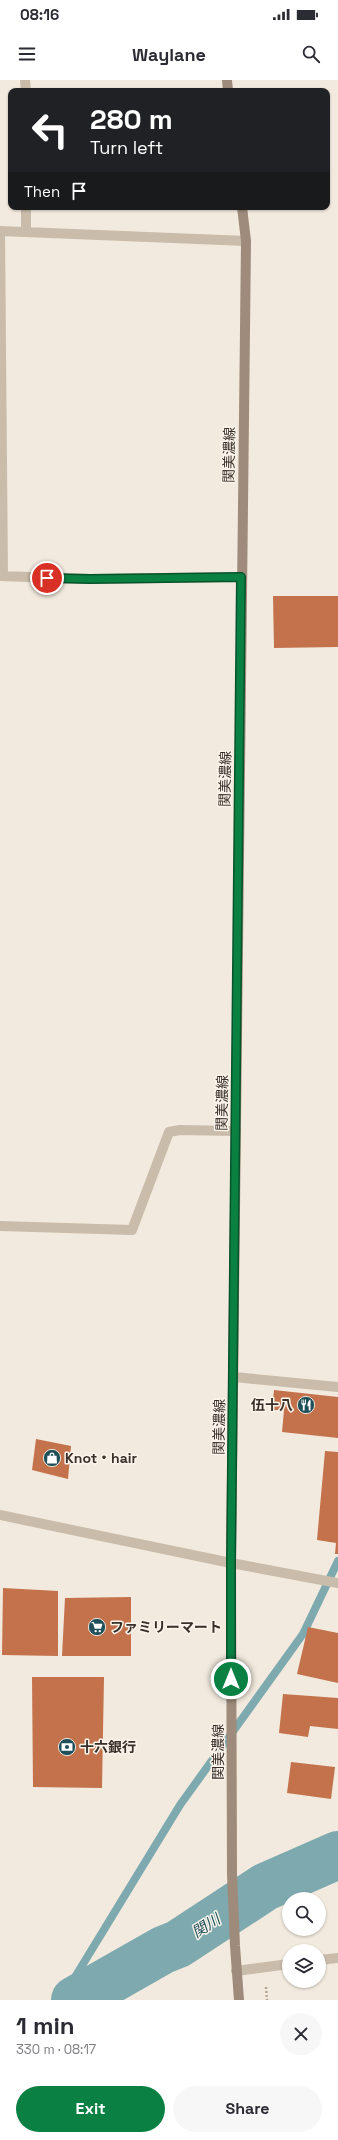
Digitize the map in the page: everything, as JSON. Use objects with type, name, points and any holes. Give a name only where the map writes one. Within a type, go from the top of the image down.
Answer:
[{"type":"main road","name":"関美濃線","points":[[239,2000],[236,1971],[232,1874],[231,1563],[246,241],[242,210]]},
{"type":"street","points":[[26,210],[26,232]]},
{"type":"street","points":[[241,577],[90,579],[2,576],[0,231],[246,241]]},
{"type":"street","points":[[0,1226],[132,1230],[169,1132],[180,1130],[236,1131]]},
{"type":"street","points":[[234,1377],[338,1387]]},
{"type":"street","points":[[0,1515],[231,1563],[338,1583]]},
{"type":"street","points":[[326,1959],[338,1958]]},
{"type":"street","points":[[236,1971],[282,1965]]},
{"type":"building","points":[[273,596],[338,596],[338,647],[274,648]]},
{"type":"building","points":[[274,1390],[338,1397],[338,1438],[282,1432],[284,1410],[272,1410]]},
{"type":"building","name":"Knot・hair","points":[[36,1439],[71,1446],[68,1479],[32,1470]]},
{"type":"building","points":[[325,1451],[338,1452],[338,1554],[335,1554],[336,1543],[317,1540]]},
{"type":"building","points":[[3,1588],[58,1591],[58,1656],[2,1655]]},
{"type":"building","name":"ファミリーマート","points":[[131,1597],[131,1656],[62,1656],[65,1598]]},
{"type":"building","points":[[308,1627],[338,1633],[338,1683],[297,1674]]},
{"type":"building","name":"十六銀行","points":[[32,1677],[104,1677],[102,1788],[33,1787]]},
{"type":"building","points":[[283,1694],[338,1698],[338,1729],[310,1726],[308,1737],[279,1733]]},
{"type":"building","points":[[291,1762],[335,1767],[331,1799],[287,1793]]},
{"type":"waterway","points":[[61,2000],[180,1805],[303,1634],[338,1561]]},
{"type":"waterway","name":"関川","points":[[75,2000],[163,1950],[178,1944],[265,1887],[338,1855]]},
{"type":"place","name":"伍十八","points":[[306,1405]]},
{"type":"place","name":"Knot・hair","points":[[52,1458]]},
{"type":"place","name":"ファミリーマート","points":[[97,1627]]},
{"type":"place","name":"十六銀行","points":[[67,1747]]},
{"type":"route","points":[[47,578],[90,579],[241,577],[231,1679]]}]
